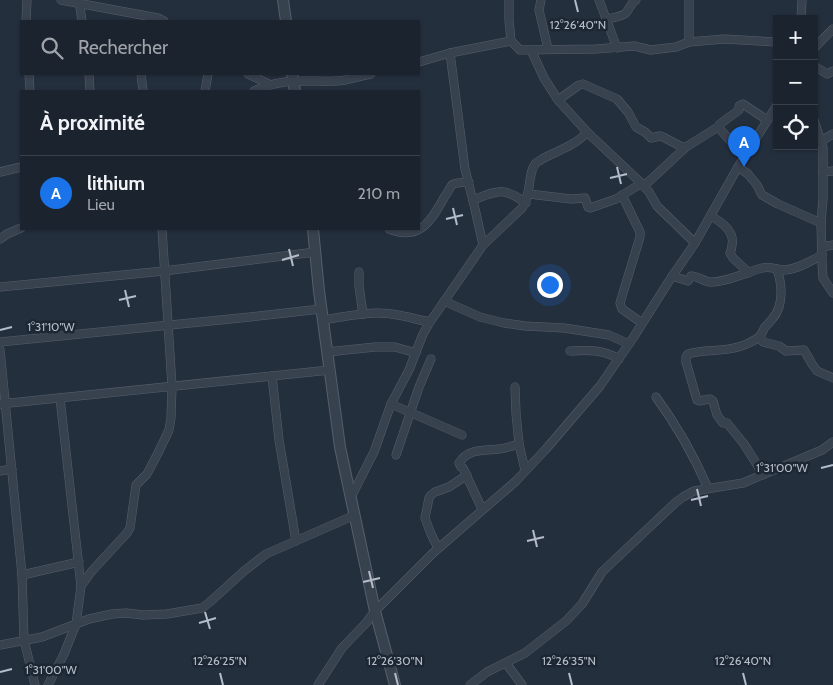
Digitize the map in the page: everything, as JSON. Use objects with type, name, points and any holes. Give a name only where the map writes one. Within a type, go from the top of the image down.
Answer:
[{"type":"street","points":[[26,20],[27,0]]},
{"type":"street","points":[[61,0],[80,2],[136,18],[158,18],[162,20]]},
{"type":"street","points":[[283,0],[286,20]]},
{"type":"street","points":[[508,0],[511,41],[520,50],[634,46],[651,50],[676,47],[689,42],[724,38],[773,42]]},
{"type":"street","points":[[541,0],[539,10],[548,50]]},
{"type":"street","points":[[599,0],[617,48]]},
{"type":"street","points":[[606,19],[623,14],[627,11],[630,4],[636,0]]},
{"type":"street","points":[[689,0],[689,42]]},
{"type":"street","points":[[801,15],[802,0]]},
{"type":"street","points":[[80,2],[82,20]]},
{"type":"street","points":[[818,44],[833,29]]},
{"type":"street","points":[[420,62],[450,52],[511,41]]},
{"type":"street","points":[[531,50],[544,78],[558,100],[587,132],[643,185],[658,206],[695,244]]},
{"type":"street","points":[[450,52],[465,169],[483,245]]},
{"type":"street","points":[[818,68],[827,74],[833,71]]},
{"type":"street","points":[[29,75],[30,90]]},
{"type":"street","points":[[89,75],[90,90]]},
{"type":"street","points":[[141,75],[143,90]]},
{"type":"street","points":[[205,90],[208,75]]},
{"type":"street","points":[[250,75],[269,84]]},
{"type":"street","points":[[256,90],[269,84],[294,82],[337,86],[368,75]]},
{"type":"street","points":[[558,100],[583,84],[617,99],[628,112],[636,127],[644,131],[651,138],[663,137],[682,147],[686,147]]},
{"type":"street","points":[[528,194],[571,199],[585,198],[589,208],[606,203],[643,185],[686,147],[718,127],[738,110],[742,104],[767,120]]},
{"type":"street","points":[[318,685],[342,648],[375,611],[438,548],[516,481],[595,393],[695,244],[738,167],[773,111]]},
{"type":"street","points":[[718,127],[745,157]]},
{"type":"street","points":[[351,497],[374,452],[390,404],[409,370],[423,334],[430,322],[483,245],[526,203],[532,170],[536,164],[580,139],[587,132]]},
{"type":"street","points":[[818,132],[823,148],[821,223],[823,278],[833,294]]},
{"type":"street","points":[[821,141],[833,134]]},
{"type":"street","points":[[0,172],[20,167]]},
{"type":"street","points":[[738,167],[748,174],[762,194],[778,204],[821,223]]},
{"type":"street","points":[[822,172],[833,171]]},
{"type":"street","points":[[420,229],[433,216],[453,184],[468,182]]},
{"type":"street","points":[[473,200],[496,192],[507,192],[526,203]]},
{"type":"street","points":[[622,195],[640,232],[640,237],[620,303],[622,309],[642,323]]},
{"type":"street","points":[[711,216],[728,228],[733,244],[730,253],[749,273]]},
{"type":"street","points":[[0,239],[20,228]]},
{"type":"street","points":[[81,586],[130,528],[136,485],[147,474],[169,430],[172,386],[162,230]]},
{"type":"street","points":[[313,230],[321,309],[340,447],[375,611],[395,685]]},
{"type":"street","points":[[392,230],[406,233],[417,230]]},
{"type":"street","points":[[672,276],[688,281],[691,276],[696,276],[712,283],[768,267],[790,269],[833,245]]},
{"type":"street","points":[[0,287],[164,271],[315,252]]},
{"type":"street","points":[[763,474],[741,440],[727,423],[724,423],[718,417],[714,401],[710,399],[697,400],[686,357],[694,352],[739,347],[760,336],[777,312],[781,290],[777,269]]},
{"type":"street","points":[[359,272],[363,314]]},
{"type":"street","points":[[444,301],[480,317],[504,323],[564,328],[609,335],[629,344]]},
{"type":"street","points":[[0,342],[321,309]]},
{"type":"street","points":[[323,320],[363,314],[398,315],[430,322]]},
{"type":"street","points":[[760,336],[764,342],[779,346],[786,351],[804,350],[817,371],[833,378]]},
{"type":"street","points":[[327,352],[395,347],[416,353]]},
{"type":"street","points":[[0,350],[3,404],[12,469],[22,575],[24,640],[35,685]]},
{"type":"street","points":[[570,352],[601,351],[619,359]]},
{"type":"street","points":[[396,455],[419,387],[431,359]]},
{"type":"street","points":[[3,404],[330,370]]},
{"type":"street","points":[[272,376],[279,440],[296,541]]},
{"type":"street","points":[[516,388],[519,444],[525,470]]},
{"type":"street","points":[[656,397],[685,440],[708,488]]},
{"type":"street","points":[[48,685],[64,654],[76,624],[81,586],[60,398]]},
{"type":"street","points":[[390,404],[462,436]]},
{"type":"street","points":[[470,685],[487,672],[524,653],[551,634],[575,613],[602,572],[683,497],[708,488],[740,483],[822,450],[833,442]]},
{"type":"street","points":[[482,509],[464,468],[459,463],[462,458],[469,454],[519,444]]},
{"type":"street","points":[[0,471],[12,469]]},
{"type":"street","points":[[438,548],[430,534],[425,518],[429,498],[435,492],[449,487],[467,475]]},
{"type":"street","points":[[0,645],[42,637],[90,619],[112,614],[167,614],[202,608],[266,554],[355,515]]},
{"type":"street","points":[[22,575],[79,562]]},
{"type":"street","points":[[506,663],[522,685]]},
{"type":"place","name":"lithium","points":[[744,167]]}]
